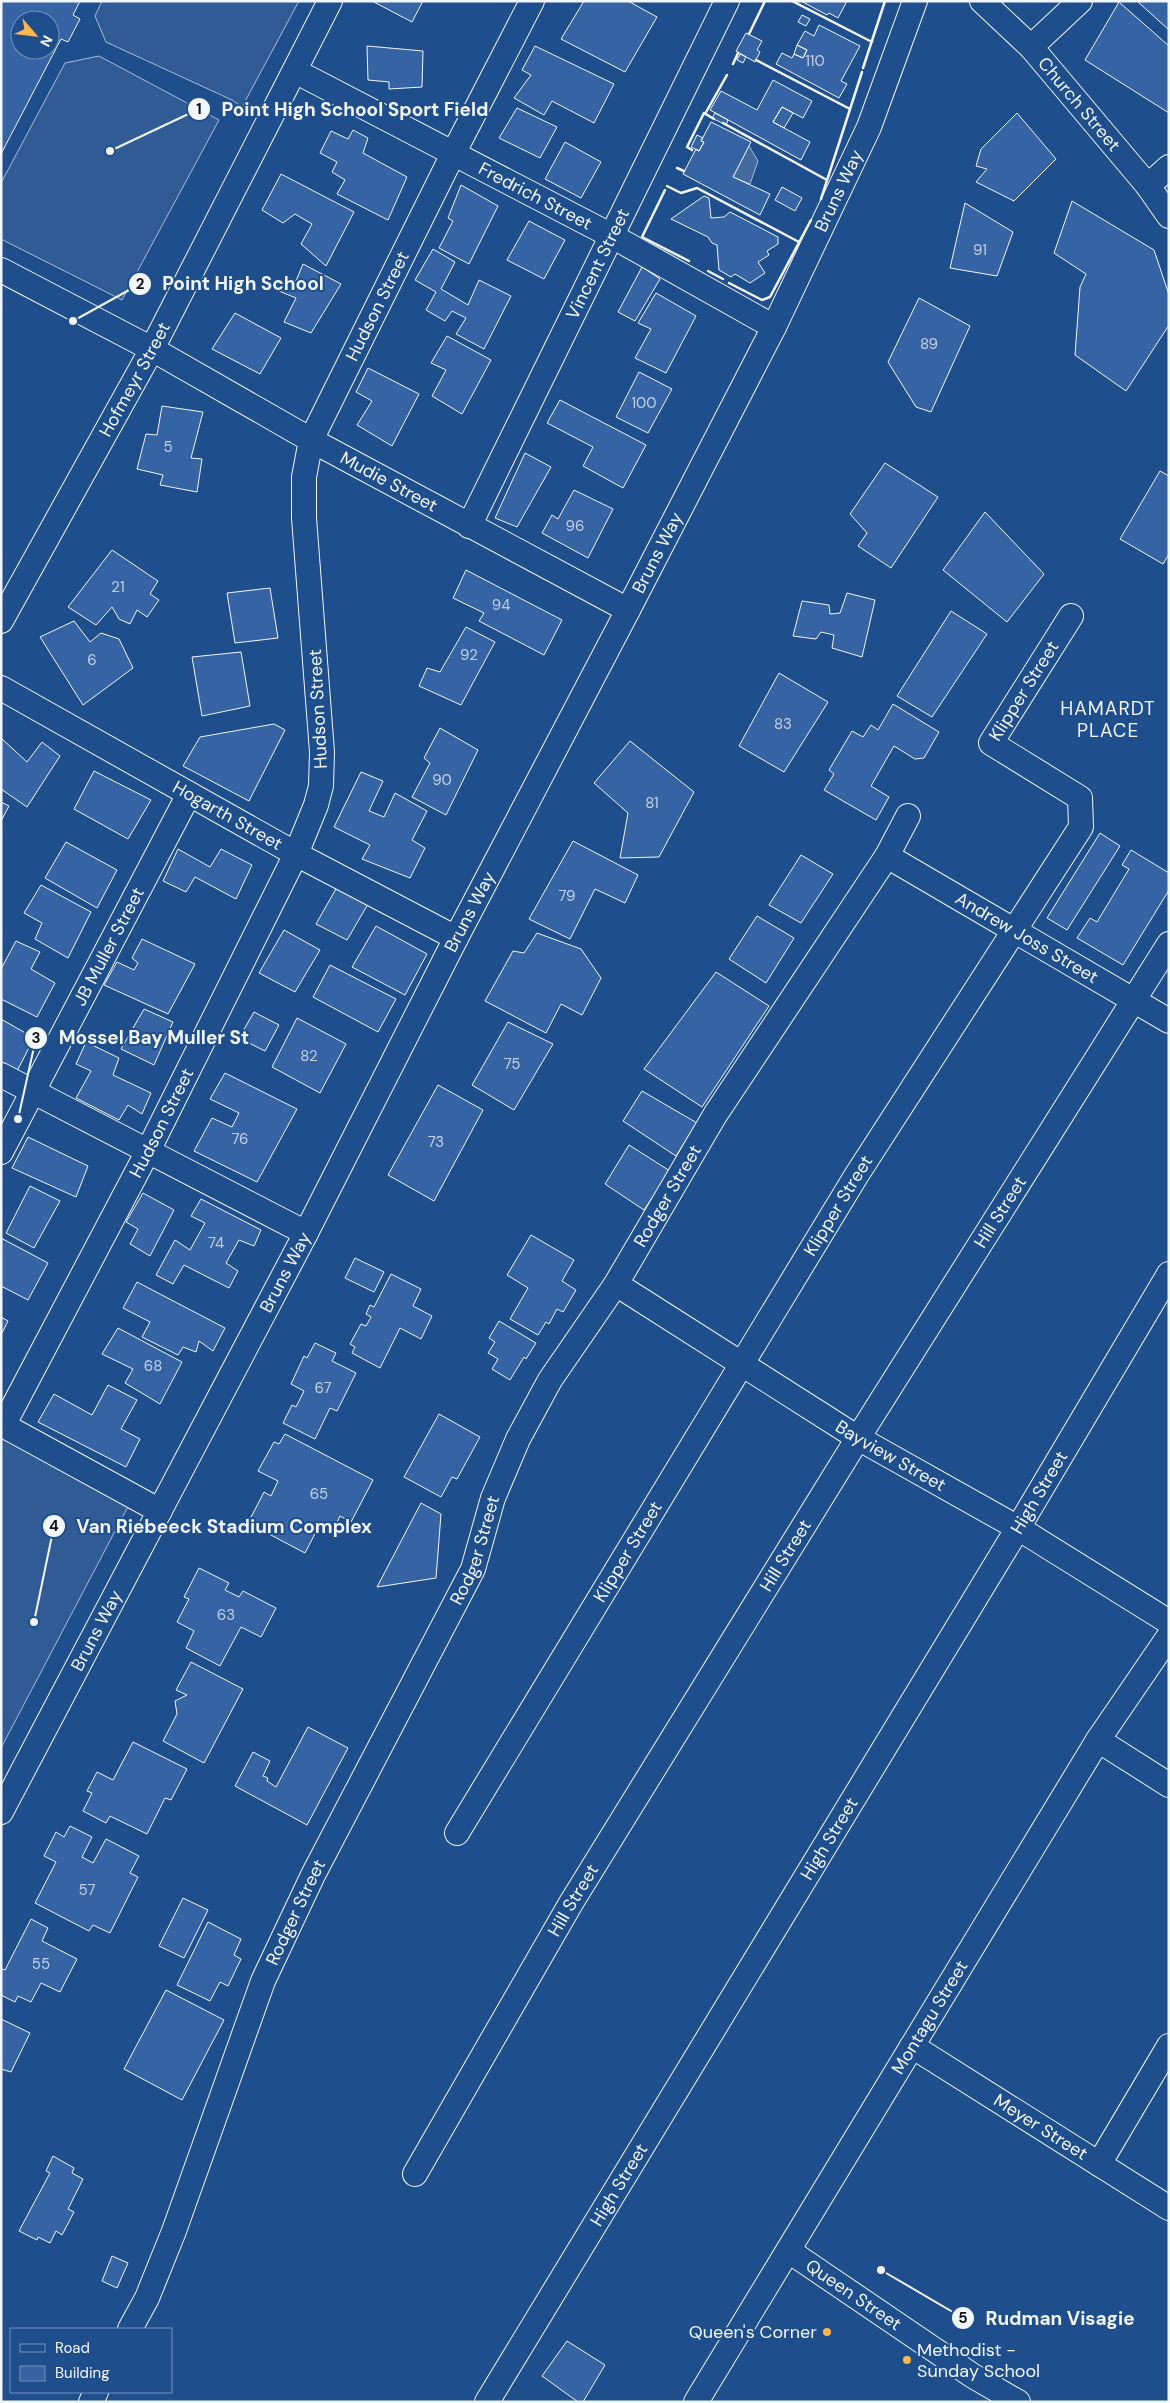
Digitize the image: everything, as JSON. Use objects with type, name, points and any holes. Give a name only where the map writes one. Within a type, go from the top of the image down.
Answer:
[{"type":"street","name":"Hofmeyr Street","points":[[1,621],[152,350],[330,1]]},
{"type":"street","name":"Hudson Street","points":[[2,1425],[148,1151],[296,854],[316,804],[321,786],[322,752],[304,518],[304,477],[311,440],[453,154],[532,1]]},
{"type":"street","name":"Vincent Street","points":[[469,526],[727,1]]},
{"type":"street","name":"Bruns Way","points":[[1,1812],[306,1233],[456,938],[774,327],[868,127],[914,1]]},
{"type":"street","name":"Church Street","points":[[982,1],[1031,47],[1148,186],[1169,216]]},
{"type":"street","points":[[1031,47],[1080,1]]},
{"type":"street","name":"Fredrich Street","points":[[295,71],[612,236],[774,327]]},
{"type":"street","points":[[1148,186],[1169,167]]},
{"type":"street","name":"Mudie Street","points":[[1,270],[152,350],[311,440],[469,526],[628,610]]},
{"type":"street","name":"Klipper Street","points":[[458,1833],[856,1176],[1082,827],[1080,798],[992,743],[1070,616]]},
{"type":"street","name":"Hogarth Street","points":[[1,688],[296,854],[456,938]]},
{"type":"street","name":"JB Muller Street","points":[[1,1152],[188,794]]},
{"type":"street","name":"Rodger Street","points":[[131,2328],[146,2298],[174,2231],[263,1981],[312,1875],[473,1569],[493,1498],[518,1439],[550,1380],[616,1284],[714,1115],[887,856],[908,816]]},
{"type":"street","name":"Andrew Joss Street","points":[[887,856],[1169,1021]]},
{"type":"street","name":"Hill Street","points":[[415,2174],[571,1903],[858,1438],[1169,944]]},
{"type":"street","points":[[1,1075],[306,1233]]},
{"type":"street","name":"High Street","points":[[495,2399],[1169,1274]]},
{"type":"street","name":"Bayview Street","points":[[616,1284],[858,1438],[1018,1528],[1169,1622]]},
{"type":"street","points":[[2,1425],[160,1511]]},
{"type":"street","name":"Montagu Street","points":[[696,2402],[1098,1740],[1169,1636]]},
{"type":"street","points":[[1098,1740],[1169,1785]]},
{"type":"street","name":"Meyer Street","points":[[912,2046],[1169,2208]]},
{"type":"street","points":[[1099,2164],[1169,2046]]},
{"type":"street","name":"Queen Street","points":[[789,2251],[974,2376],[1018,2402]]},
{"type":"shaded area","points":[[102,1],[299,1],[242,107],[232,100],[106,42],[95,16]]},
{"type":"shaded area","points":[[99,56],[219,120],[122,300],[1,239],[1,183],[65,63]]},
{"type":"shaded area","points":[[749,146],[758,161],[750,184],[733,177]]},
{"type":"shaded area","points":[[1,1428],[133,1497],[1,1748]]},
{"type":"building","points":[[1,1],[80,1],[73,15],[80,19],[68,42],[61,39],[60,41],[60,10],[10,10],[10,60],[50,60],[1,154]]},
{"type":"building","points":[[372,1],[423,1],[412,22]]},
{"type":"building","points":[[584,1],[628,1],[657,17],[625,72],[561,39]]},
{"type":"building","points":[[801,1],[847,1],[838,18],[829,13],[827,15]]},
{"type":"building","points":[[1137,1],[1169,1],[1169,30]]},
{"type":"building","points":[[1119,2],[1169,46],[1169,113],[1085,60]]},
{"type":"building","points":[[802,15],[810,19],[806,26],[798,22]]},
{"type":"building","points":[[819,25],[860,46],[841,81],[847,84],[839,98],[776,64],[782,53],[792,58],[794,54],[803,58],[807,50],[797,45],[805,31],[814,36]]},
{"type":"building","points":[[746,33],[762,41],[757,50],[760,52],[755,62],[736,51]]},
{"type":"building","points":[[797,45],[807,50],[803,58],[794,54]]},
{"type":"building","points":[[367,46],[423,51],[422,87],[389,89],[389,82],[368,80]]},
{"type":"building","points":[[535,46],[614,84],[594,123],[552,101],[544,115],[514,98],[531,75],[522,70]]},
{"type":"building","points":[[740,54],[746,57],[743,63],[737,60]]},
{"type":"building","points":[[773,80],[812,101],[803,118],[782,107],[773,122],[810,142],[801,160],[710,110],[721,91],[757,110]]},
{"type":"building","points":[[782,107],[793,113],[784,128],[773,122]]},
{"type":"building","points":[[517,108],[557,127],[540,158],[499,138]]},
{"type":"building","points":[[715,113],[728,120],[726,125],[712,118]]},
{"type":"building","points":[[1017,113],[1056,159],[1014,201],[976,182],[987,169],[976,166],[981,149]]},
{"type":"building","points":[[711,122],[751,142],[733,177],[770,194],[760,215],[683,174],[696,149],[699,151],[704,142],[701,141]]},
{"type":"building","points":[[353,130],[368,138],[363,153],[407,177],[388,220],[337,194],[345,180],[332,172],[337,162],[320,153],[331,131],[348,139]]},
{"type":"building","points":[[697,135],[703,138],[701,141],[704,142],[699,151],[691,147]]},
{"type":"building","points":[[565,142],[601,162],[581,198],[545,179]]},
{"type":"building","points":[[281,174],[354,212],[326,266],[301,244],[312,224],[295,214],[283,223],[262,210]]},
{"type":"building","points":[[461,185],[498,206],[469,264],[439,248],[453,221],[448,218]]},
{"type":"building","points":[[782,187],[802,198],[795,211],[775,200]]},
{"type":"building","points":[[704,196],[709,198],[711,218],[724,217],[730,212],[778,237],[778,244],[767,251],[769,255],[758,262],[765,273],[750,283],[735,274],[731,277],[719,270],[717,245],[712,243],[708,237],[671,219]]},
{"type":"building","points":[[1072,201],[1154,250],[1169,295],[1169,325],[1126,391],[1075,355],[1080,287],[1086,274],[1054,253]]},
{"type":"building","points":[[965,203],[1013,232],[997,276],[950,268]]},
{"type":"building","points":[[529,221],[565,240],[544,279],[507,260]]},
{"type":"building","points":[[433,249],[455,262],[441,289],[468,305],[479,280],[511,296],[484,349],[456,334],[466,318],[452,311],[445,321],[426,310],[436,292],[415,280]]},
{"type":"building","points":[[303,264],[341,284],[311,333],[284,322],[296,298],[279,291],[287,277],[296,281]]},
{"type":"building","points":[[642,267],[660,279],[635,321],[618,312]]},
{"type":"building","points":[[656,293],[696,316],[666,373],[635,358],[651,329],[638,323]]},
{"type":"building","points":[[919,298],[970,326],[931,412],[916,407],[888,362]]},
{"type":"building","points":[[235,313],[281,338],[260,374],[212,349]]},
{"type":"building","points":[[447,336],[491,360],[462,414],[432,396],[446,370],[431,363]]},
{"type":"building","points":[[368,368],[419,394],[392,446],[357,425],[372,401],[356,392]]},
{"type":"building","points":[[639,372],[672,389],[648,433],[616,417]]},
{"type":"building","points":[[560,400],[646,445],[623,488],[583,466],[593,447],[547,423]]},
{"type":"building","points":[[162,406],[203,412],[191,458],[202,459],[197,492],[160,485],[163,475],[137,469],[146,434],[157,435]]},
{"type":"building","points":[[525,453],[551,467],[517,527],[495,518]]},
{"type":"building","points":[[885,463],[938,497],[891,568],[858,546],[867,533],[850,514]]},
{"type":"building","points":[[1160,471],[1169,476],[1169,554],[1163,564],[1120,539]]},
{"type":"building","points":[[574,490],[613,509],[588,558],[542,533],[552,515],[558,519]]},
{"type":"building","points":[[985,512],[1044,574],[1007,622],[943,570]]},
{"type":"building","points":[[112,550],[158,581],[150,594],[159,600],[147,617],[137,610],[130,624],[119,619],[112,607],[96,625],[68,607]]},
{"type":"building","points":[[466,570],[562,620],[544,655],[479,621],[484,613],[453,598]]},
{"type":"building","points":[[270,588],[278,638],[235,643],[227,593]]},
{"type":"building","points":[[847,593],[875,600],[862,657],[832,648],[834,635],[821,632],[816,639],[793,636],[802,601],[829,605],[830,614],[840,613]]},
{"type":"building","points":[[951,611],[987,634],[932,717],[897,696]]},
{"type":"building","points":[[74,621],[90,642],[101,633],[119,639],[133,668],[83,705],[40,637]]},
{"type":"building","points":[[466,627],[495,642],[461,705],[419,686],[427,668],[440,672]]},
{"type":"building","points":[[241,652],[250,706],[202,716],[192,657]]},
{"type":"building","points":[[779,673],[828,702],[784,772],[739,746]]},
{"type":"building","points":[[893,704],[939,732],[924,758],[915,759],[894,746],[871,786],[889,797],[876,820],[824,790],[834,774],[829,770],[852,731],[863,737],[871,725],[878,730]]},
{"type":"building","points":[[274,724],[285,730],[249,801],[183,766],[200,737]]},
{"type":"building","points":[[440,728],[478,750],[446,815],[412,797],[430,763],[424,758]]},
{"type":"building","points":[[1,738],[27,762],[42,742],[60,756],[27,807],[1,789]]},
{"type":"building","points":[[630,741],[694,792],[659,857],[620,858],[628,813],[594,783]]},
{"type":"building","points":[[94,771],[151,800],[128,839],[74,809]]},
{"type":"building","points":[[361,772],[383,781],[369,811],[384,817],[395,793],[427,811],[412,840],[425,848],[410,878],[362,859],[370,845],[334,827]]},
{"type":"building","points":[[1,802],[9,806],[1,821]]},
{"type":"building","points":[[1100,833],[1120,846],[1067,930],[1047,918]]},
{"type":"building","points":[[573,841],[638,875],[625,903],[595,889],[570,939],[529,919]]},
{"type":"building","points":[[66,842],[117,870],[97,908],[45,878]]},
{"type":"building","points":[[178,849],[210,867],[221,849],[252,865],[236,899],[195,877],[186,892],[163,881]]},
{"type":"building","points":[[1131,850],[1169,873],[1169,890],[1123,965],[1077,938],[1090,918],[1097,922],[1129,869],[1122,865]]},
{"type":"building","points":[[801,855],[833,874],[801,923],[769,905]]},
{"type":"building","points":[[41,885],[91,912],[68,958],[35,939],[42,923],[24,913]]},
{"type":"building","points":[[337,887],[368,904],[347,940],[316,924]]},
{"type":"building","points":[[757,916],[794,938],[766,983],[729,959]]},
{"type":"building","points":[[376,926],[427,954],[405,995],[352,967]]},
{"type":"building","points":[[284,930],[320,950],[295,992],[259,973]]},
{"type":"building","points":[[537,933],[581,949],[601,978],[582,1015],[561,1004],[546,1033],[485,1001],[513,951],[524,953]]},
{"type":"building","points":[[142,939],[195,964],[168,1014],[104,985],[117,962],[134,970],[138,963],[132,958]]},
{"type":"building","points":[[16,941],[40,952],[31,969],[55,983],[37,1017],[1,999],[1,969]]},
{"type":"building","points":[[330,965],[396,999],[378,1032],[313,997]]},
{"type":"building","points":[[716,972],[769,1006],[702,1107],[644,1069]]},
{"type":"building","points":[[144,1009],[173,1022],[154,1065],[121,1049]]},
{"type":"building","points":[[254,1012],[279,1025],[265,1051],[239,1038]]},
{"type":"building","points":[[297,1018],[346,1044],[320,1093],[272,1067]]},
{"type":"building","points":[[1,1019],[34,1038],[15,1075],[1,1068]]},
{"type":"building","points":[[508,1022],[553,1044],[514,1110],[472,1085]]},
{"type":"building","points":[[86,1042],[119,1058],[113,1075],[151,1093],[142,1114],[128,1105],[119,1120],[76,1098],[91,1071],[76,1064]]},
{"type":"building","points":[[225,1073],[297,1109],[257,1182],[194,1151],[212,1118],[232,1127],[239,1113],[210,1099]]},
{"type":"building","points":[[438,1085],[483,1110],[434,1201],[388,1175]]},
{"type":"building","points":[[642,1091],[697,1123],[676,1156],[623,1121]]},
{"type":"building","points":[[28,1137],[88,1166],[76,1197],[12,1168]]},
{"type":"building","points":[[629,1145],[670,1171],[644,1210],[605,1184]]},
{"type":"building","points":[[30,1186],[60,1201],[34,1248],[6,1233]]},
{"type":"building","points":[[143,1193],[174,1210],[150,1256],[130,1244],[138,1229],[126,1222]]},
{"type":"building","points":[[201,1199],[261,1230],[254,1246],[239,1240],[226,1263],[238,1271],[229,1288],[184,1265],[173,1284],[156,1275],[175,1240],[190,1250],[205,1223],[191,1216]]},
{"type":"building","points":[[531,1235],[574,1260],[562,1281],[576,1290],[563,1312],[557,1309],[549,1324],[546,1322],[538,1335],[510,1319],[528,1288],[507,1275]]},
{"type":"building","points":[[1,1238],[48,1263],[28,1300],[1,1286]]},
{"type":"building","points":[[355,1258],[384,1272],[374,1292],[345,1278]]},
{"type":"building","points":[[391,1274],[421,1289],[413,1306],[432,1316],[421,1339],[400,1328],[380,1368],[352,1353],[355,1347],[350,1344],[361,1324],[366,1326],[371,1317],[366,1314],[370,1305],[374,1307]]},
{"type":"building","points":[[137,1282],[225,1328],[213,1351],[199,1341],[196,1352],[183,1347],[178,1355],[142,1337],[150,1322],[123,1308]]},
{"type":"building","points":[[1,1317],[8,1321],[1,1335]]},
{"type":"building","points":[[499,1321],[536,1343],[526,1359],[524,1357],[510,1380],[492,1369],[498,1359],[488,1353],[495,1342],[489,1338]]},
{"type":"building","points":[[118,1328],[182,1362],[160,1404],[125,1383],[133,1369],[102,1354]]},
{"type":"building","points":[[315,1343],[336,1353],[332,1361],[356,1373],[337,1411],[330,1408],[315,1439],[283,1423],[292,1405],[296,1407],[304,1391],[291,1384],[304,1356],[307,1358]]},
{"type":"building","points":[[108,1385],[137,1400],[121,1429],[140,1439],[126,1467],[38,1422],[54,1394],[92,1415]]},
{"type":"building","points":[[439,1414],[480,1437],[457,1479],[452,1477],[441,1497],[404,1477]]},
{"type":"building","points":[[285,1434],[373,1480],[351,1522],[340,1516],[334,1529],[321,1522],[305,1553],[248,1523],[264,1492],[271,1496],[278,1481],[258,1471],[274,1442],[279,1444]]},
{"type":"building","points":[[421,1503],[441,1514],[436,1578],[377,1587]]},
{"type":"building","points":[[199,1568],[229,1583],[225,1590],[239,1597],[243,1591],[276,1608],[261,1637],[241,1627],[220,1666],[186,1648],[194,1631],[177,1622],[189,1599],[184,1597]]},
{"type":"building","points":[[191,1662],[243,1689],[204,1763],[163,1741],[177,1714],[175,1701],[187,1695],[176,1690]]},
{"type":"building","points":[[308,1727],[348,1748],[307,1825],[235,1786],[253,1752],[270,1761],[263,1776],[268,1778],[267,1781],[276,1787]]},
{"type":"building","points":[[133,1742],[187,1769],[171,1800],[165,1798],[147,1834],[110,1816],[106,1823],[83,1811],[92,1793],[87,1791],[97,1772],[113,1780]]},
{"type":"building","points":[[70,1826],[92,1837],[82,1857],[93,1863],[106,1839],[139,1856],[130,1873],[138,1877],[110,1933],[93,1925],[89,1931],[35,1903],[56,1862],[44,1856],[56,1832],[64,1837]]},
{"type":"building","points":[[183,1898],[208,1910],[184,1958],[159,1946]]},
{"type":"building","points":[[31,1919],[48,1928],[42,1941],[77,1959],[60,1992],[41,1983],[31,2002],[18,1996],[15,2002],[1,1995],[1,1969],[5,1970]]},
{"type":"building","points":[[208,1922],[241,1939],[234,1955],[241,1959],[228,1986],[220,1982],[210,2001],[177,1985]]},
{"type":"building","points":[[166,1990],[224,2020],[182,2100],[124,2069]]},
{"type":"building","points":[[1,2019],[30,2033],[11,2072],[1,2069]]},
{"type":"building","points":[[53,2156],[74,2168],[72,2173],[83,2179],[68,2209],[74,2212],[62,2235],[56,2231],[50,2243],[38,2237],[37,2240],[19,2231],[50,2173],[46,2171]]},
{"type":"building","points":[[112,2256],[128,2263],[117,2288],[102,2281]]},
{"type":"building","points":[[567,2341],[605,2365],[583,2402],[578,2402],[542,2376]]},
{"type":"wall","points":[[749,34],[765,1]]},
{"type":"wall","points":[[792,1],[872,42]]},
{"type":"wall","points":[[863,68],[885,1]]},
{"type":"wall","points":[[733,64],[738,53]]},
{"type":"wall","points":[[756,60],[850,109]]},
{"type":"wall","points":[[821,199],[862,72]]},
{"type":"wall","points":[[705,114],[727,75]]},
{"type":"wall","points":[[692,150],[687,147],[704,113],[714,119]]},
{"type":"wall","points":[[723,123],[827,180]]},
{"type":"wall","points":[[677,168],[684,171]]},
{"type":"wall","points":[[667,186],[681,193],[697,188],[799,242]]},
{"type":"wall","points":[[665,190],[642,237],[689,261]]},
{"type":"wall","points":[[729,283],[762,300],[770,297],[811,220]]},
{"type":"wall","points":[[708,271],[723,279]]},
{"type":"place","name":"Point High School Sport Field","points":[[110,151]]},
{"type":"place","name":"Point High School","points":[[73,321]]},
{"type":"place","name":"Mossel Bay Muller St","points":[[18,1119]]},
{"type":"place","name":"Van Riebeeck Stadium Complex","points":[[34,1622]]},
{"type":"place","name":"Rudman Visagie","points":[[881,2270]]},
{"type":"place","name":"Queen's Corner","points":[[827,2332]]},
{"type":"place","name":"Methodist - Sunday School","points":[[907,2360]]},
{"type":"district","name":"HAMARDT PLACE","points":[[1108,719]]}]
